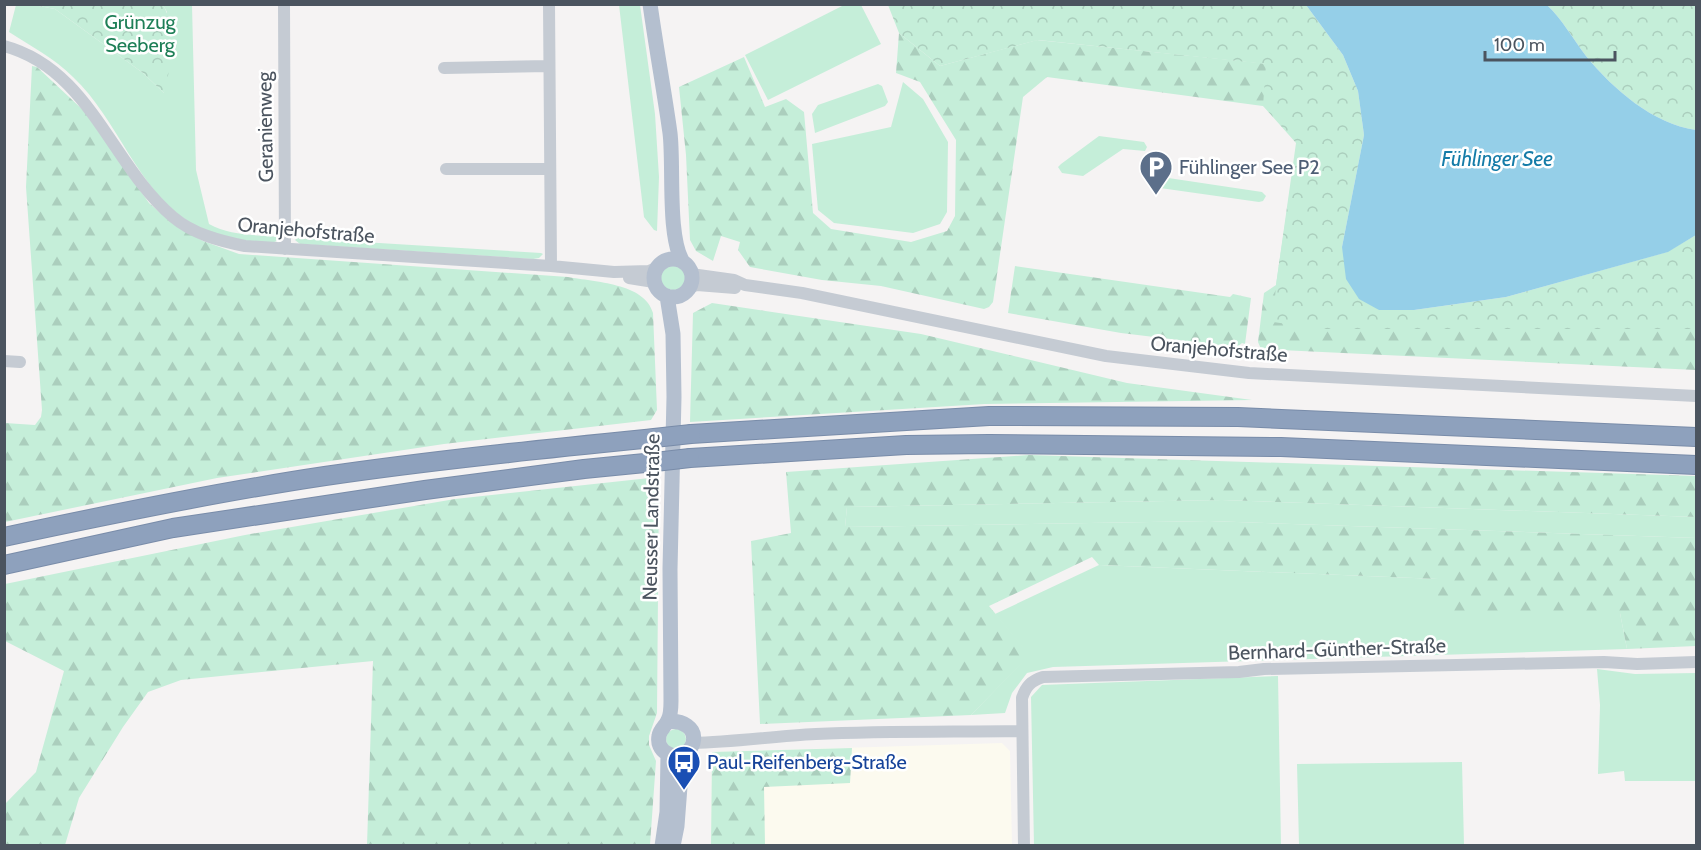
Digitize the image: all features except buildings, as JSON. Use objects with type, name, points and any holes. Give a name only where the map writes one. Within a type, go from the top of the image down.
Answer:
[{"type":"highway","points":[[4,537],[150,506],[325,476],[497,454],[691,434],[989,416],[1238,417],[1696,438]]},
{"type":"highway","points":[[4,565],[173,528],[424,490],[690,458],[906,446],[989,444],[1281,447],[1696,465]]},
{"type":"main road","name":"Neusser Landstraße","points":[[650,4],[670,135],[673,215],[682,283],[673,334],[671,701],[674,722],[661,730],[658,741],[668,755],[667,812],[662,846]]},
{"type":"main road","name":"Neusser Landstraße","points":[[658,270],[668,255],[673,215]]},
{"type":"main road","points":[[673,259],[682,283],[659,291],[658,270],[673,259]]},
{"type":"main road","points":[[673,846],[690,744],[690,728],[674,722]]},
{"type":"main road","points":[[668,755],[679,757],[690,744]]},
{"type":"street","name":"Geranienweg","points":[[284,4],[285,249]]},
{"type":"street","points":[[549,4],[551,266]]},
{"type":"street","name":"Oranjehofstraße","points":[[4,46],[35,58],[66,81],[87,105],[153,199],[174,218],[205,235],[227,243],[614,272],[658,270]]},
{"type":"street","points":[[444,68],[548,66]]},
{"type":"street","points":[[446,169],[550,169]]},
{"type":"street","name":"Oranjehofstraße","points":[[682,283],[733,288],[745,285],[802,293],[1106,356],[1182,367],[1249,373],[1696,396]]},
{"type":"street","points":[[4,361],[20,362]]},
{"type":"street","name":"Bernhard-Günther-Straße","points":[[1022,731],[1022,698],[1025,689],[1032,681],[1053,675],[1592,662],[1637,664],[1696,662]]},
{"type":"street","points":[[690,744],[816,734],[1022,731],[1024,846]]},
{"type":"shaded area","points":[[1002,743],[1010,751],[1012,845],[711,846],[712,752]]},
{"type":"green space","points":[[846,4],[861,5],[881,44],[768,100],[745,55]]},
{"type":"green space","points":[[16,5],[34,5],[55,9],[143,73],[164,93],[167,12],[163,5],[192,5],[196,170],[209,224],[235,233],[282,237],[274,242],[264,243],[230,237],[197,226],[173,210],[142,174],[89,94],[58,64],[9,32]]},
{"type":"green space","name":"Grünzug Seeberg","points":[[34,5],[163,5],[168,15],[172,37],[171,60],[164,93],[143,73],[55,9]]},
{"type":"green space","points":[[619,5],[640,5],[655,114],[659,177],[657,231],[644,217]]},
{"type":"green space","points":[[888,5],[1306,5],[1343,55],[1358,91],[1364,135],[1342,247],[1379,310],[1414,310],[1506,297],[1667,252],[1696,235],[1696,329],[1324,329],[1273,322],[1296,143],[1263,106],[1266,64],[1038,40],[940,66],[899,33]]},
{"type":"green space","points":[[1547,5],[1696,5],[1696,130],[1664,121],[1621,92],[1586,56]]},
{"type":"green space","points":[[899,33],[940,66],[1037,40],[1279,65],[1285,109],[1047,77],[1023,97],[993,302],[984,309],[881,286],[822,280],[750,267],[738,250],[740,242],[721,236],[713,261],[696,251],[690,240],[686,155],[679,87],[744,57],[765,107],[786,99],[804,112],[813,213],[831,229],[911,242],[947,231],[955,216],[956,140],[920,82],[896,73]]},
{"type":"green space","points":[[32,66],[37,67],[84,111],[149,203],[172,223],[203,241],[239,254],[568,277],[617,286],[640,295],[648,303],[653,313],[657,410],[651,420],[444,444],[217,478],[5,522],[5,423],[35,425],[41,417],[42,410],[26,187]]},
{"type":"green space","points":[[903,82],[923,99],[948,142],[947,212],[940,224],[913,233],[834,223],[818,210],[812,144],[891,127]]},
{"type":"green space","points":[[878,84],[882,86],[888,102],[885,106],[815,133],[812,114],[818,105]]},
{"type":"green space","points":[[1099,136],[1144,142],[1147,147],[1145,151],[1123,149],[1083,176],[1062,173],[1058,167],[1061,164]]},
{"type":"green space","points":[[1155,176],[1262,192],[1266,196],[1263,201],[1259,202],[1153,187],[1151,182]]},
{"type":"green space","points":[[1290,190],[1324,329],[1696,329],[1696,370],[1261,349],[1258,342],[1264,293],[1276,285]]},
{"type":"green space","points":[[297,238],[543,254],[533,259],[300,244],[295,240]]},
{"type":"green space","points":[[673,266],[681,270],[685,278],[681,286],[673,290],[665,286],[661,278],[665,270]]},
{"type":"green space","points":[[1015,266],[1230,297],[1233,294],[1251,298],[1245,344],[1242,343],[1237,347],[1121,333],[1008,313]]},
{"type":"green space","points":[[712,303],[921,334],[1127,383],[1252,400],[985,404],[690,422],[693,313]]},
{"type":"green space","points":[[1029,455],[1696,476],[1696,517],[1222,500],[847,507],[845,527],[1209,521],[1696,538],[1696,646],[1627,649],[1620,613],[1438,613],[1438,579],[1099,565],[1092,557],[989,606],[1030,655],[971,715],[760,724],[751,541],[791,533],[786,472]]},
{"type":"green space","points":[[659,477],[657,713],[649,736],[649,745],[656,761],[650,845],[367,845],[373,661],[181,680],[148,692],[123,727],[79,798],[65,845],[5,845],[5,804],[36,772],[64,671],[5,641],[5,584],[245,535],[455,499]]},
{"type":"green space","points":[[1222,500],[1696,517],[1696,538],[1209,521],[845,527],[847,507]]},
{"type":"green space","points":[[1099,565],[1438,579],[1438,613],[1620,613],[1627,649],[1053,667],[1027,673],[1012,693],[1005,713],[971,715],[1029,655],[995,614]]},
{"type":"green space","points":[[1597,669],[1635,674],[1696,673],[1696,781],[1625,781],[1624,771],[1598,774],[1600,705]]},
{"type":"green space","points":[[1278,676],[1281,845],[1034,845],[1031,697],[1042,685]]},
{"type":"green space","points":[[672,729],[680,729],[686,735],[686,743],[680,749],[672,749],[666,743],[666,735]]},
{"type":"green space","points":[[852,748],[850,783],[764,787],[765,845],[711,845],[712,752]]},
{"type":"green space","points":[[1462,762],[1464,845],[1299,845],[1297,764]]},
{"type":"water","name":"Fühlinger See","points":[[1306,5],[1547,5],[1586,56],[1621,92],[1664,121],[1696,130],[1696,235],[1668,252],[1506,297],[1414,310],[1379,310],[1359,299],[1346,279],[1342,247],[1364,135],[1358,91],[1343,55]]},
{"type":"place","name":"Fühlinger See P2","points":[[1156,196]]},
{"type":"place","name":"Paul-Reifenberg-Straße","points":[[684,791]]}]
